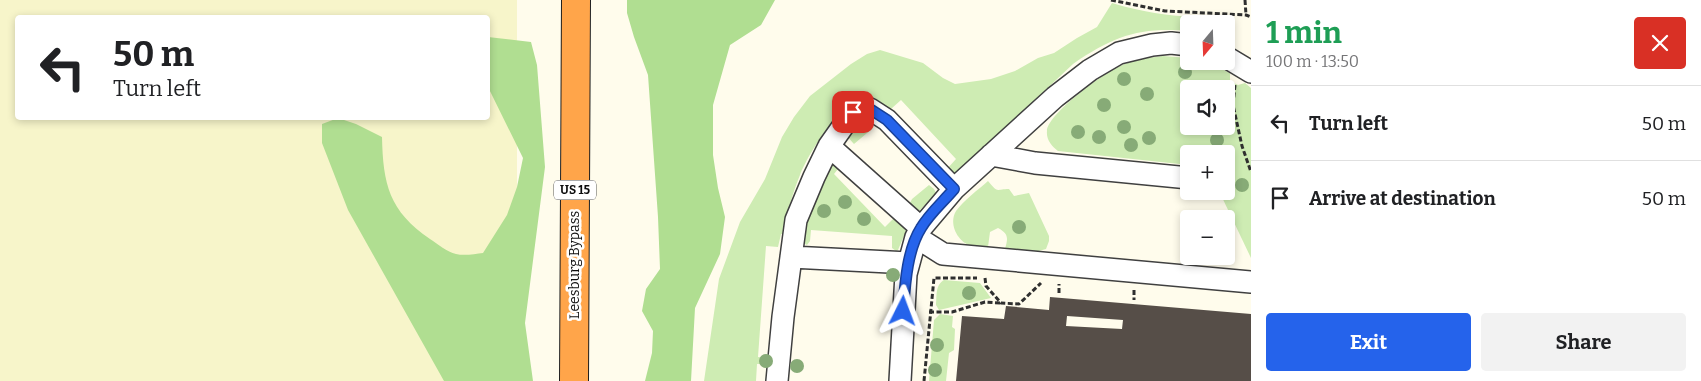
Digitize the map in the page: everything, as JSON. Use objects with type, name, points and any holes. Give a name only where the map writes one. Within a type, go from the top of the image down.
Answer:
[{"type":"highway","name":"Leesburg Bypass","points":[[574,381],[576,0]]},
{"type":"lane","points":[[900,381],[906,274],[909,263],[919,232],[954,189],[1055,97],[1105,60],[1133,49],[1152,45],[1180,44]]},
{"type":"lane","points":[[1235,61],[1249,67]]},
{"type":"lane","points":[[777,381],[783,316],[796,220],[829,146],[853,112],[870,109],[887,120],[954,189]]},
{"type":"lane","points":[[829,146],[943,254],[1251,282]]},
{"type":"lane","points":[[991,155],[1035,163],[1180,177]]},
{"type":"lane","points":[[791,257],[909,263]]},
{"type":"path","points":[[1111,0],[1165,11],[1246,15],[1251,17]]},
{"type":"path","points":[[1245,0],[1246,15]]},
{"type":"path","points":[[1249,67],[1235,84],[1233,105],[1242,146],[1251,172]]},
{"type":"path","points":[[924,381],[929,312],[934,278],[994,279]]},
{"type":"path","points":[[985,278],[986,286],[1001,303]]},
{"type":"path","points":[[1032,282],[1068,285]]},
{"type":"path","points":[[929,312],[952,312],[986,302],[1019,304],[1041,283]]},
{"type":"path","points":[[1059,284],[1059,293]]},
{"type":"path","points":[[1134,300],[1134,290],[1144,290]]},
{"type":"path","points":[[952,312],[958,314]]},
{"type":"shaded area","points":[[0,0],[517,0],[517,381],[0,381]]},
{"type":"green space","points":[[627,0],[775,0],[761,25],[730,45],[713,105],[713,155],[725,217],[720,254],[695,308],[691,381],[645,381],[652,353],[653,331],[642,311],[646,289],[660,269],[658,217],[648,75],[627,13]]},
{"type":"green space","points":[[1112,3],[1134,9],[1180,16],[1180,30],[1141,32],[1115,40],[1101,46],[1073,64],[954,176],[947,169],[956,159],[901,100],[891,109],[872,97],[861,98],[850,104],[829,126],[804,165],[792,197],[778,247],[766,246],[758,357],[770,358],[769,364],[757,364],[756,381],[704,381],[719,279],[740,222],[765,179],[782,137],[810,96],[851,64],[867,54],[880,50],[923,63],[943,78],[955,84],[991,79],[1015,71],[1038,58],[1054,53],[1097,27]]},
{"type":"green space","points":[[490,37],[531,42],[537,65],[545,167],[525,323],[533,381],[444,381],[348,210],[322,143],[322,124],[333,120],[344,120],[382,137],[387,183],[397,207],[416,229],[449,252],[456,254],[483,253],[507,215],[517,187],[523,158],[490,91]]},
{"type":"green space","points":[[1163,56],[1180,57],[1180,70],[1224,70],[1230,73],[1230,80],[1180,80],[1180,135],[1235,135],[1235,84],[1238,85],[1245,83],[1251,88],[1251,258],[1235,224],[1235,210],[1228,210],[1223,200],[1235,200],[1235,145],[1180,145],[1180,164],[1058,151],[1048,140],[1047,131],[1049,124],[1076,96],[1110,71],[1140,60]]},
{"type":"green space","points":[[865,118],[873,123],[873,128],[854,144],[848,137]]},
{"type":"green space","points":[[830,161],[842,164],[834,174],[885,227],[893,219],[897,220],[906,231],[898,250],[896,251],[892,248],[892,236],[811,230],[810,241],[807,245],[805,244],[804,236],[809,214]]},
{"type":"green space","points":[[988,181],[997,190],[1009,189],[1014,196],[1029,193],[1049,236],[1046,249],[1035,252],[1005,249],[1007,237],[998,228],[990,232],[988,247],[972,246],[962,241],[956,232],[953,222],[956,211]]},
{"type":"green space","points":[[929,185],[936,193],[920,210],[916,211],[910,203],[912,199]]},
{"type":"green space","points":[[944,280],[980,283],[991,298],[939,310],[936,305],[937,291],[939,285]]},
{"type":"green space","points":[[940,314],[953,316],[952,327],[955,329],[954,350],[949,353],[946,381],[929,381],[934,320]]},
{"type":"building","points":[[1050,297],[1251,314],[1251,381],[956,381],[962,316],[1004,319],[1006,306],[1049,310]],"holes":[[[1067,316],[1123,320],[1122,329],[1066,326]]]},
{"type":"route","points":[[853,112],[870,109],[887,120],[954,189],[921,228],[916,237],[906,274],[903,311]]}]
